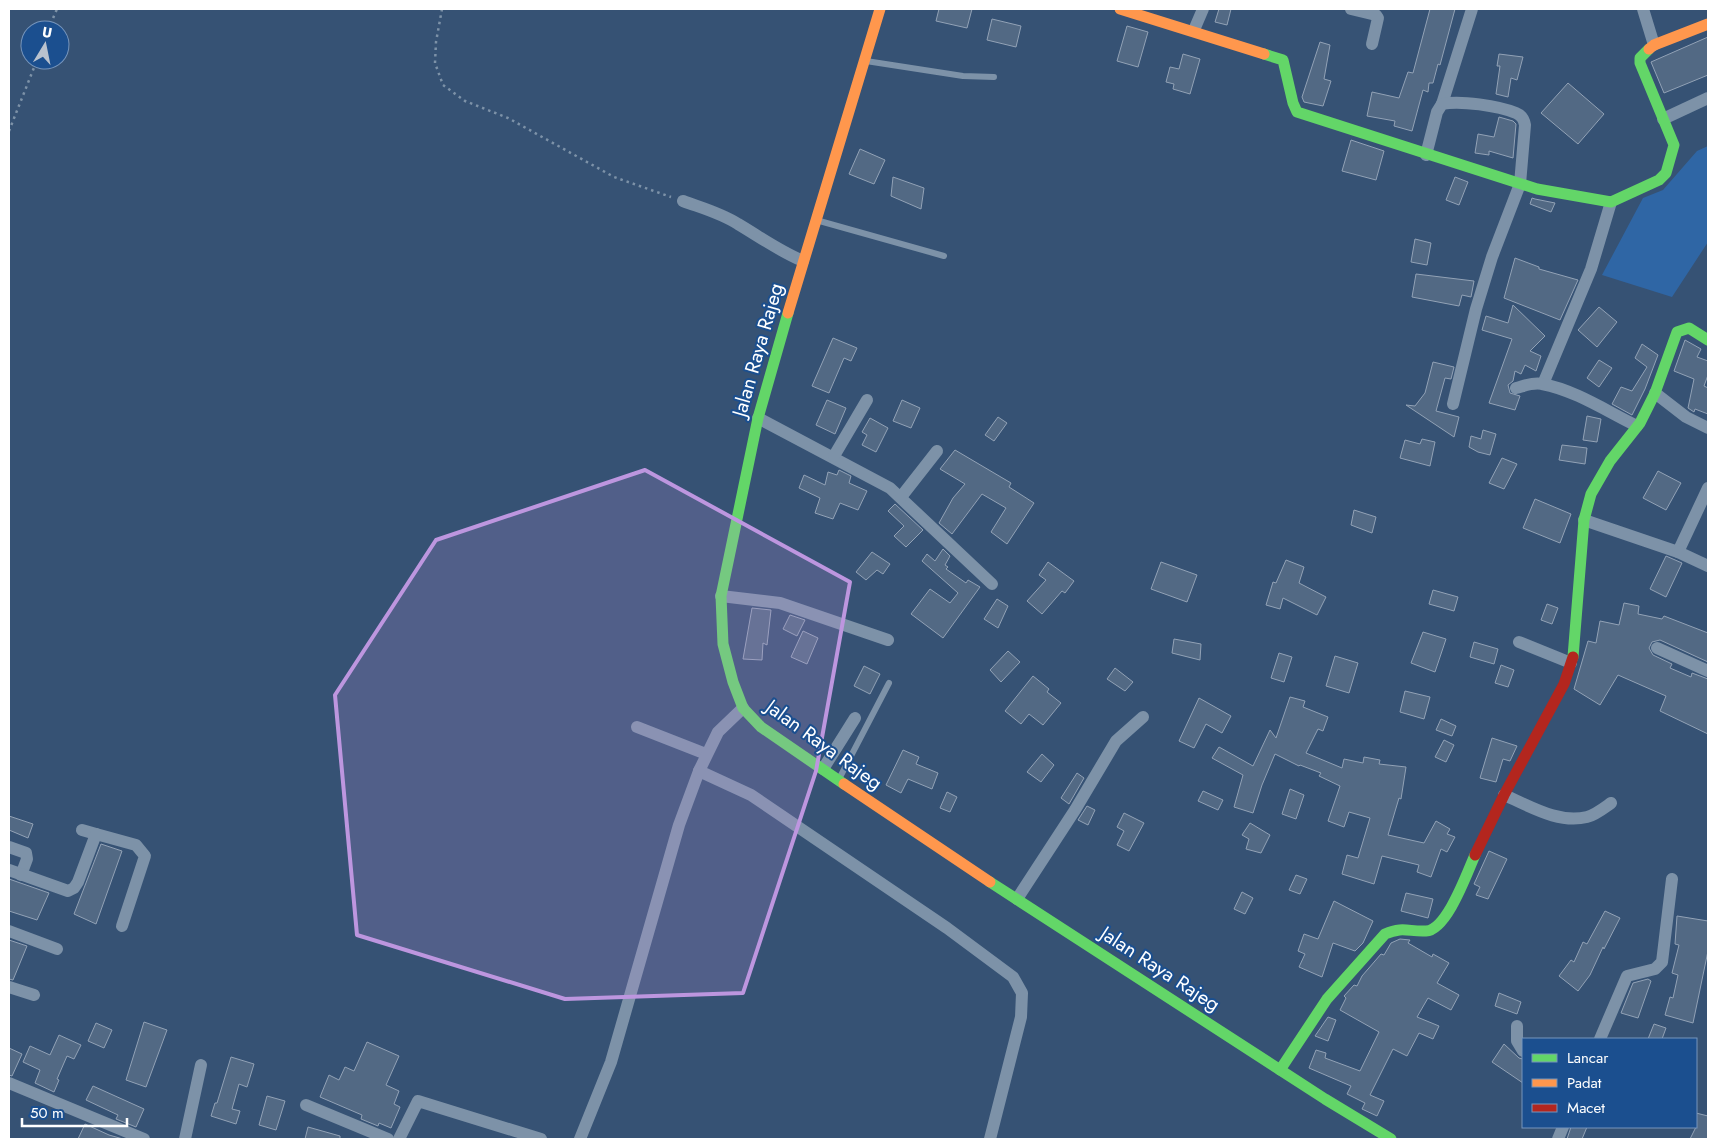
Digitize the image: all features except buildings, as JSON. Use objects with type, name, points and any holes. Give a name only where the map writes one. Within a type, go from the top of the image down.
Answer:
[{"type":"street","name":"Jalan Raya Rajeg","points":[[880,9],[815,219],[758,418],[722,596],[723,644],[733,682],[744,708],[761,727],[838,780],[1379,1136],[1391,1139]]},
{"type":"street","points":[[1120,9],[1194,30],[1283,60],[1288,70],[1293,107],[1296,112],[1520,184],[1611,202],[1659,180],[1666,173],[1674,145],[1640,63],[1643,54],[1654,45],[1708,24]]},
{"type":"street","points":[[1194,30],[1203,9]]},
{"type":"street","points":[[1351,9],[1376,15],[1378,18],[1372,44]]},
{"type":"street","points":[[1426,155],[1437,112],[1442,104],[1472,9]]},
{"type":"street","points":[[1642,9],[1654,45]]},
{"type":"street","points":[[1663,118],[1708,98]]},
{"type":"street","points":[[1442,104],[1452,102],[1486,106],[1517,113],[1524,118],[1525,124],[1520,184],[1492,257],[1476,309],[1453,404]]},
{"type":"street","points":[[683,201],[716,212],[762,240],[803,261]]},
{"type":"street","points":[[1543,384],[1591,269],[1611,202]]},
{"type":"street","points":[[1280,1070],[1327,999],[1385,934],[1398,928],[1428,932],[1437,927],[1447,915],[1504,795],[1564,684],[1576,638],[1584,520],[1592,494],[1610,461],[1637,426],[1655,393],[1677,332],[1682,328],[1690,327],[1708,340]]},
{"type":"street","points":[[1516,388],[1534,383],[1543,384],[1581,398],[1637,426]]},
{"type":"street","points":[[1655,393],[1686,417],[1708,428]]},
{"type":"street","points":[[834,456],[867,400]]},
{"type":"street","points":[[758,418],[834,456],[890,488],[992,584]]},
{"type":"street","points":[[901,497],[937,451]]},
{"type":"street","points":[[1678,552],[1708,488]]},
{"type":"street","points":[[1584,520],[1678,552],[1708,566]]},
{"type":"street","points":[[722,596],[780,603],[888,640]]},
{"type":"street","points":[[1519,642],[1571,663]]},
{"type":"street","points":[[1657,648],[1708,672]]},
{"type":"street","points":[[580,1139],[611,1062],[679,825],[699,771],[718,732],[744,708]]},
{"type":"street","points":[[1017,899],[1075,810],[1116,741],[1144,717]]},
{"type":"street","points":[[823,769],[855,718]]},
{"type":"street","points":[[637,727],[706,754]]},
{"type":"street","points":[[699,771],[751,795],[947,928],[1013,977],[1022,993],[1021,1017],[990,1139]]},
{"type":"street","points":[[1504,795],[1557,817],[1588,817],[1611,804]]},
{"type":"street","points":[[82,830],[136,845],[145,856],[122,926]]},
{"type":"street","points":[[9,847],[26,853],[27,860],[15,872],[68,891],[74,888],[96,834]]},
{"type":"street","points":[[1600,1038],[1627,976],[1654,969],[1662,962],[1672,879]]},
{"type":"street","points":[[9,931],[56,949]]},
{"type":"street","points":[[9,987],[34,995]]},
{"type":"street","points":[[1517,1026],[1516,1041],[1522,1050]]},
{"type":"street","points":[[185,1139],[201,1065]]},
{"type":"street","points":[[9,1083],[113,1134],[144,1139]]},
{"type":"street","points":[[399,1139],[415,1103],[420,1101],[541,1139]]},
{"type":"street","points":[[306,1105],[388,1139]]},
{"type":"lane","points":[[864,60],[963,76],[994,77]]},
{"type":"lane","points":[[815,219],[944,256]]},
{"type":"lane","points":[[838,780],[889,683]]},
{"type":"path","points":[[442,9],[436,42],[435,63],[443,85],[465,101],[508,118],[614,177],[683,201]]},
{"type":"path","points":[[9,131],[33,70]]},
{"type":"highlighted area","points":[[645,470],[850,582],[816,771],[743,993],[565,999],[357,935],[335,695],[436,540]]},
{"type":"shaded area","points":[[1708,146],[1708,242],[1672,297],[1602,275],[1643,198],[1663,190],[1697,151]]},
{"type":"traffic: fast","points":[[1264,54],[1283,60],[1293,103],[1297,112],[1537,189],[1611,202],[1659,180],[1666,173],[1674,145],[1640,63],[1640,58],[1649,49]]},
{"type":"traffic: fast","points":[[788,313],[758,418],[721,596],[723,644],[733,682],[743,708],[761,727],[844,784]]},
{"type":"traffic: fast","points":[[1573,657],[1584,520],[1591,494],[1610,461],[1640,423],[1655,393],[1677,332],[1689,328],[1708,340]]},
{"type":"traffic: fast","points":[[1280,1070],[1327,999],[1385,934],[1401,930],[1426,931],[1434,928],[1441,921],[1449,911],[1462,887],[1475,855]]},
{"type":"traffic: fast","points":[[990,882],[1325,1099],[1391,1139]]},
{"type":"traffic: slow","points":[[788,313],[880,9]]},
{"type":"traffic: slow","points":[[1120,9],[1264,54]]},
{"type":"traffic: slow","points":[[1649,49],[1654,45],[1708,24]]},
{"type":"traffic: slow","points":[[844,784],[990,882]]},
{"type":"traffic: jam","points":[[1475,855],[1504,795],[1564,684],[1573,657]]}]
